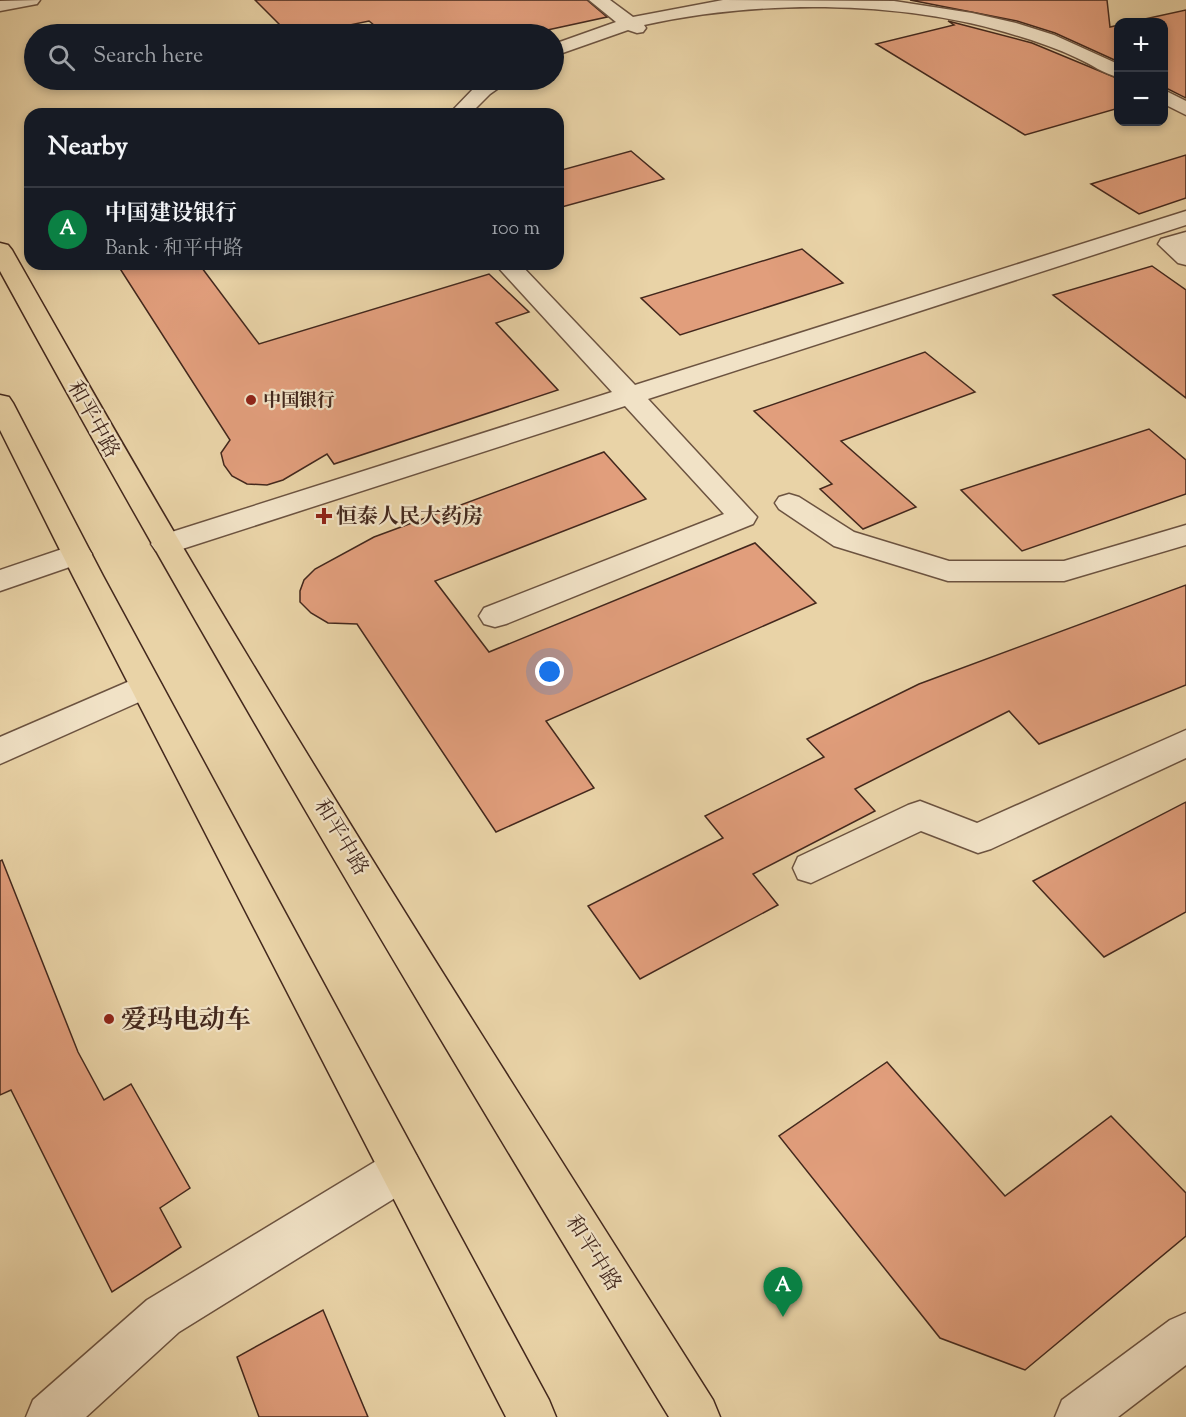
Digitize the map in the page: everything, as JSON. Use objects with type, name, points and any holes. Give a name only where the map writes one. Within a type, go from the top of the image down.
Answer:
[{"type":"main road","name":"和平中路","points":[[0,250],[106,442],[166,544],[499,1101],[696,1417]]},
{"type":"main road","points":[[4,420],[532,1417]]},
{"type":"street","points":[[0,6],[31,0]]},
{"type":"street","points":[[598,0],[634,26]]},
{"type":"street","points":[[564,47],[634,26],[762,1],[850,2],[945,14],[1010,27],[1091,56],[1114,68]]},
{"type":"street","points":[[465,108],[483,90]]},
{"type":"street","points":[[1168,98],[1186,109]]},
{"type":"street","points":[[166,544],[1186,218]]},
{"type":"street","points":[[1186,239],[1169,244],[1186,258]]},
{"type":"street","points":[[495,616],[743,518],[513,270]]},
{"type":"street","points":[[789,502],[844,540],[948,571],[1064,571],[1186,535]]},
{"type":"street","points":[[0,581],[76,554]]},
{"type":"street","points":[[0,751],[146,686]]},
{"type":"street","points":[[811,868],[920,814],[978,839],[1186,743]]},
{"type":"street","points":[[50,1417],[163,1316],[402,1170]]},
{"type":"street","points":[[1079,1417],[1186,1336]]},
{"type":"building","points":[[255,0],[587,0],[607,17],[564,26],[564,24],[373,24],[369,21],[354,24],[279,24]]},
{"type":"building","points":[[910,0],[1107,0],[1110,27],[1114,26],[1114,60],[1055,33],[1017,21]]},
{"type":"building","points":[[1186,10],[1186,98],[1168,89],[1168,18],[1149,18]]},
{"type":"building","points":[[948,21],[1032,43],[1114,77],[1114,109],[1025,135],[876,44],[954,25]]},
{"type":"building","points":[[631,151],[664,179],[564,206],[564,169]]},
{"type":"building","points":[[1186,155],[1186,198],[1139,214],[1091,184]]},
{"type":"building","points":[[802,249],[843,283],[680,335],[641,298]]},
{"type":"building","points":[[1152,266],[1186,290],[1186,398],[1053,295]]},
{"type":"building","points":[[121,270],[204,270],[259,344],[489,274],[529,312],[496,323],[558,390],[334,464],[327,454],[283,480],[267,485],[247,484],[232,476],[224,465],[221,453],[230,440]]},
{"type":"building","points":[[925,352],[975,392],[841,441],[916,507],[863,529],[820,489],[832,484],[754,411]]},
{"type":"building","points":[[1149,429],[1186,460],[1186,494],[1022,551],[961,490]]},
{"type":"building","points":[[604,452],[646,499],[435,581],[489,652],[755,543],[816,603],[546,721],[594,788],[496,832],[357,624],[328,623],[311,613],[300,602],[300,591],[304,580],[315,569],[374,537]]},
{"type":"building","points":[[1186,585],[1186,685],[1039,744],[1009,711],[855,789],[875,811],[753,874],[778,905],[640,979],[588,906],[723,838],[705,816],[824,757],[807,739],[919,684]]},
{"type":"building","points":[[1186,802],[1186,912],[1104,957],[1033,881]]},
{"type":"building","points":[[2,860],[78,1052],[104,1100],[131,1084],[190,1188],[160,1208],[181,1247],[112,1292],[11,1090],[0,1095],[0,861]]},
{"type":"building","points":[[887,1062],[1005,1196],[1111,1116],[1186,1193],[1186,1236],[1025,1370],[940,1338],[779,1136]]},
{"type":"building","points":[[323,1310],[368,1417],[259,1417],[237,1357]]},
{"type":"place","name":"中国银行","points":[[251,400]]},
{"type":"place","name":"恒泰人民大药房","points":[[324,516]]},
{"type":"place","name":"爱玛电动车","points":[[109,1019]]},
{"type":"place","name":"中国建设银行","points":[[783,1317]]}]
